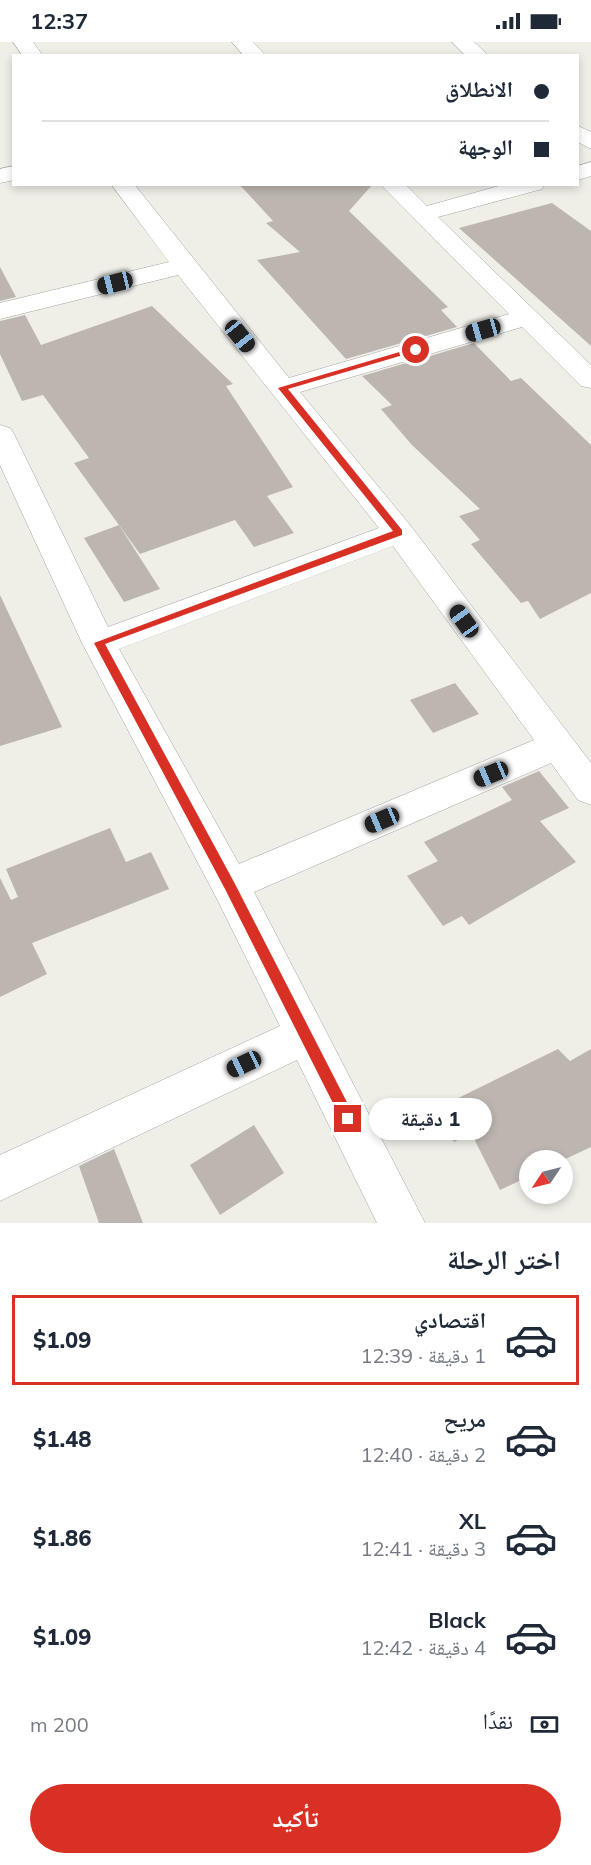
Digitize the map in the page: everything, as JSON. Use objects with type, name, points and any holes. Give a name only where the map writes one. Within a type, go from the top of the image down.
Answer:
[{"type":"street","points":[[242,42],[254,54]]},
{"type":"street","points":[[462,42],[477,54]]},
{"type":"street","points":[[579,133],[591,142]]},
{"type":"street","points":[[124,186],[184,266],[399,532],[556,746],[591,790]]},
{"type":"street","points":[[393,186],[591,381]]},
{"type":"street","points":[[423,214],[527,186]]},
{"type":"street","points":[[0,311],[184,266]]},
{"type":"street","points":[[282,388],[527,317]]},
{"type":"street","points":[[5,456],[99,643],[230,885],[402,1223]]},
{"type":"street","points":[[99,643],[399,532]]},
{"type":"street","points":[[230,885],[556,746]]},
{"type":"street","points":[[0,1178],[305,1035]]},
{"type":"building","points":[[241,186],[371,186],[349,211],[448,307],[441,310],[457,327],[346,359],[257,260],[300,252],[266,223],[273,221]]},
{"type":"building","points":[[552,203],[591,231],[591,346],[459,228]]},
{"type":"building","points":[[0,267],[16,297],[0,301]]},
{"type":"building","points":[[152,306],[233,384],[226,386],[293,487],[267,496],[294,533],[254,547],[235,520],[140,554],[74,463],[89,458],[43,395],[22,401],[0,354],[0,321],[25,315],[41,345]]},
{"type":"building","points":[[474,343],[511,381],[521,378],[591,445],[591,593],[540,619],[528,601],[521,603],[471,544],[480,540],[459,516],[480,509],[412,445],[381,409],[392,405],[362,376]]},
{"type":"building","points":[[119,525],[160,589],[124,602],[84,538]]},
{"type":"building","points":[[0,595],[62,727],[0,746]]},
{"type":"building","points":[[455,683],[479,714],[433,733],[410,700]]},
{"type":"building","points":[[539,771],[569,808],[540,821],[576,862],[469,925],[462,916],[443,926],[407,876],[438,861],[424,842],[512,800],[502,787]]},
{"type":"building","points":[[110,828],[126,862],[151,852],[169,889],[32,943],[47,974],[0,997],[0,878],[11,900],[18,897],[6,869]]},
{"type":"building","points":[[558,1049],[570,1061],[591,1049],[591,1147],[573,1155],[573,1150],[519,1150],[519,1181],[500,1190],[471,1133],[454,1142],[434,1110]]},
{"type":"building","points":[[254,1125],[284,1173],[220,1215],[190,1165]]},
{"type":"building","points":[[114,1149],[143,1223],[99,1223],[79,1166]]},
{"type":"route","points":[[348,1119],[230,885],[99,643],[399,532],[282,388],[416,350]]}]
